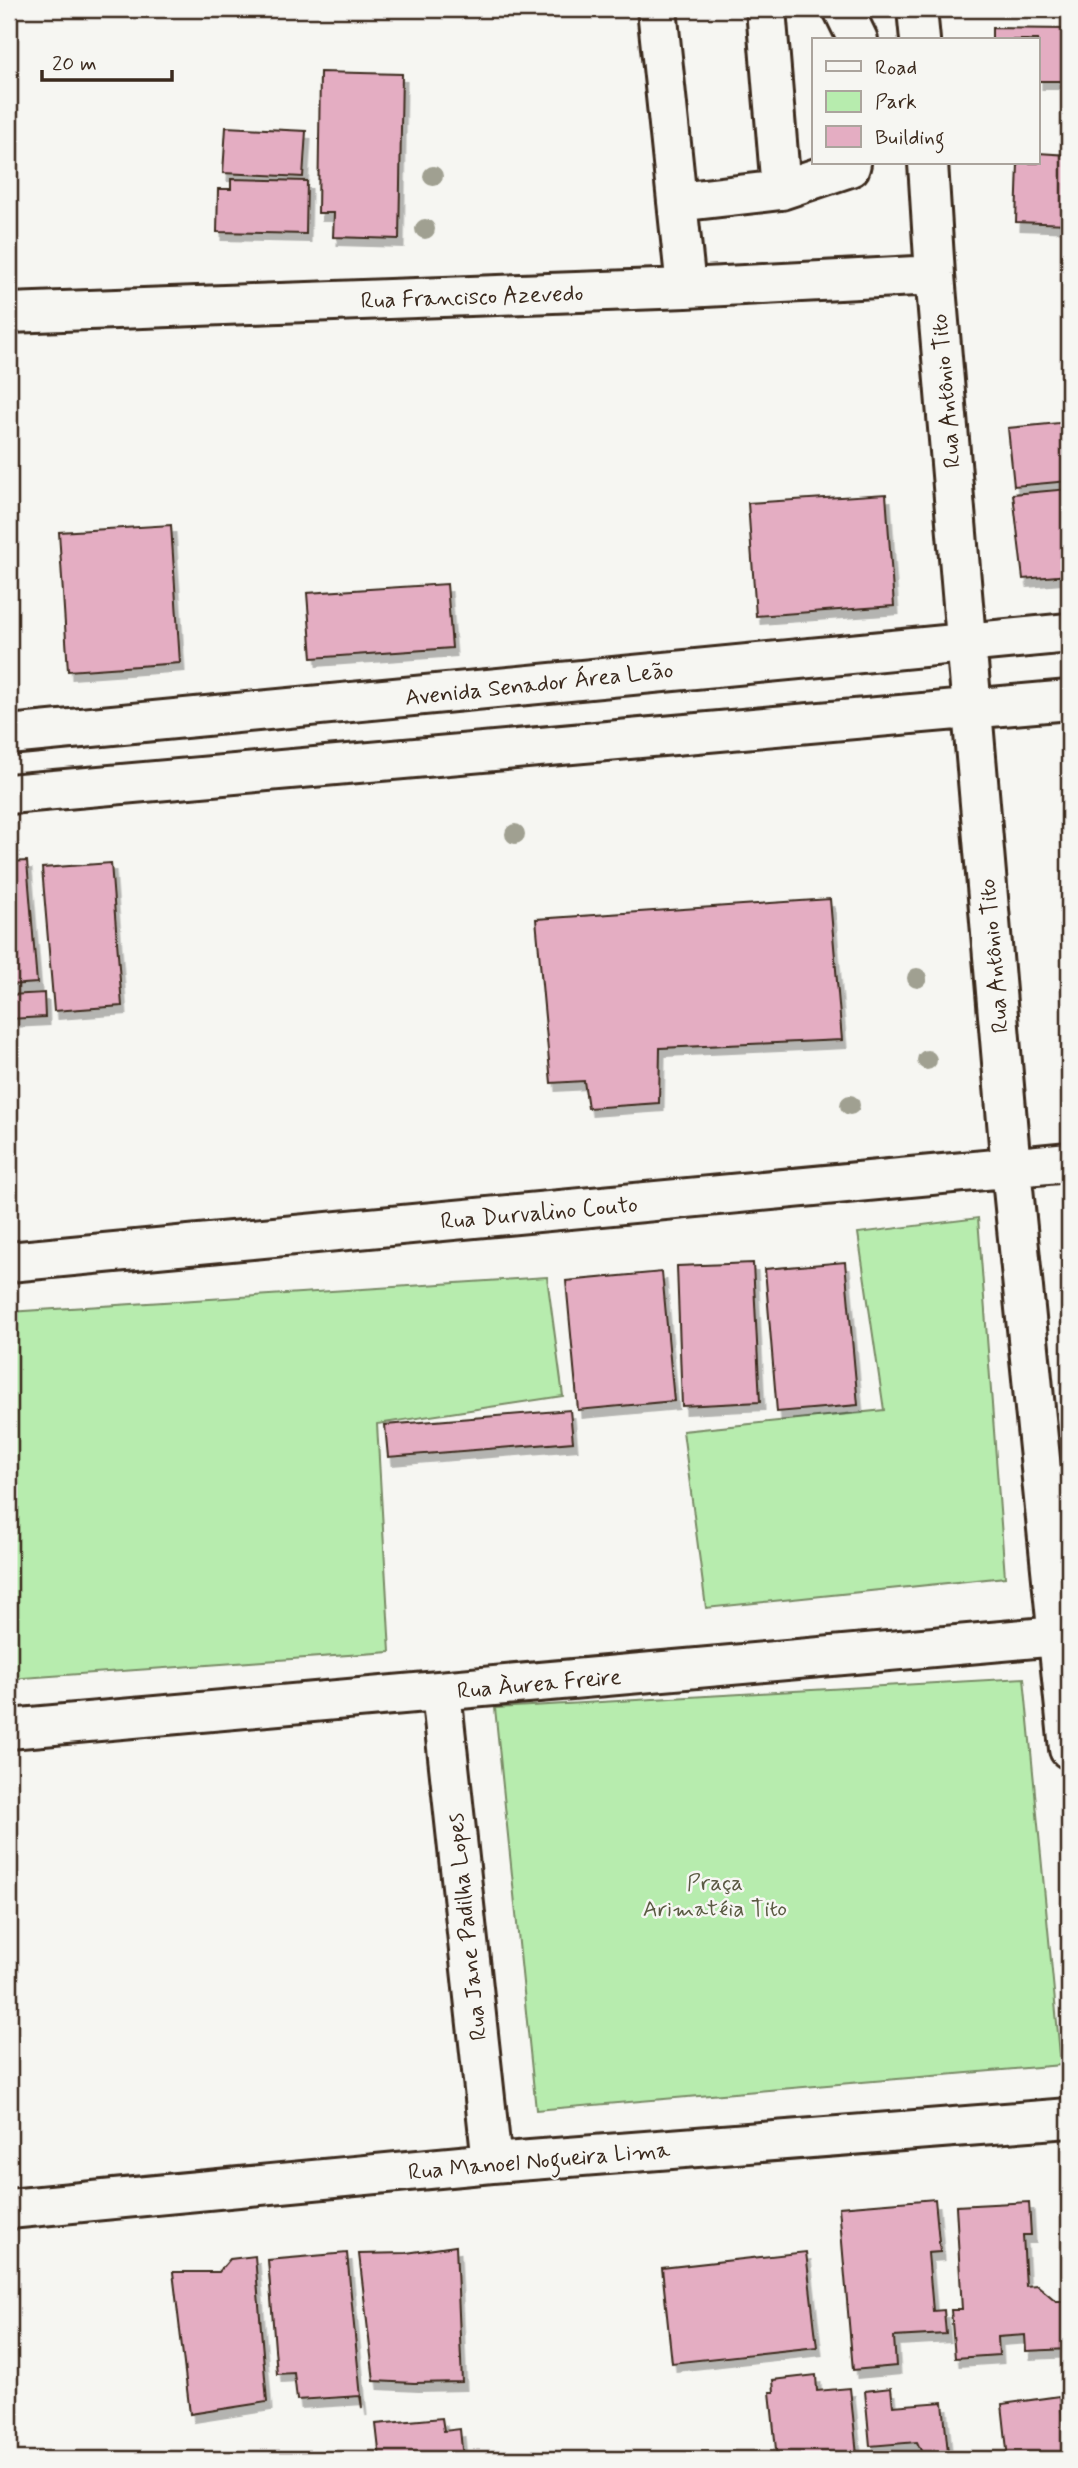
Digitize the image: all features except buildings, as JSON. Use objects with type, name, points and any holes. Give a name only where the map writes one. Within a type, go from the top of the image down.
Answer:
[{"type":"street","points":[[657,9],[686,288]]},
{"type":"street","points":[[766,9],[781,190]]},
{"type":"street","points":[[843,9],[857,38]]},
{"type":"street","points":[[918,9],[919,38]]},
{"type":"street","points":[[677,202],[781,190],[850,167],[851,164]]},
{"type":"street","name":"Rua Antônio Tito","points":[[928,164],[935,275],[1011,1168],[1064,1636],[1069,1749]]},
{"type":"street","name":"Rua Francisco Azevedo","points":[[9,313],[686,288],[935,275]]},
{"type":"street","name":"Avenida Senador Área Leão","points":[[9,735],[1069,633]]},
{"type":"street","points":[[9,794],[1069,700]]},
{"type":"street","name":"Rua Durvalino Couto","points":[[9,1262],[1069,1162]]},
{"type":"street","name":"Rua Àurea Freire","points":[[9,1729],[1064,1636]]},
{"type":"street","name":"Rua Jane Padilha Lopes","points":[[441,1692],[492,2163]]},
{"type":"street","name":"Rua Manoel Nogueira Lima","points":[[9,2209],[492,2163],[1069,2118]]},
{"type":"green space","points":[[978,1218],[1005,1577],[706,1608],[683,1431],[884,1410],[858,1233]]},
{"type":"green space","points":[[547,1277],[563,1396],[377,1424],[390,1652],[9,1679],[9,1312]]},
{"type":"green space","name":"Praça Arimatéia Tito","points":[[1024,1678],[1061,2065],[536,2110],[495,1708]]}]
